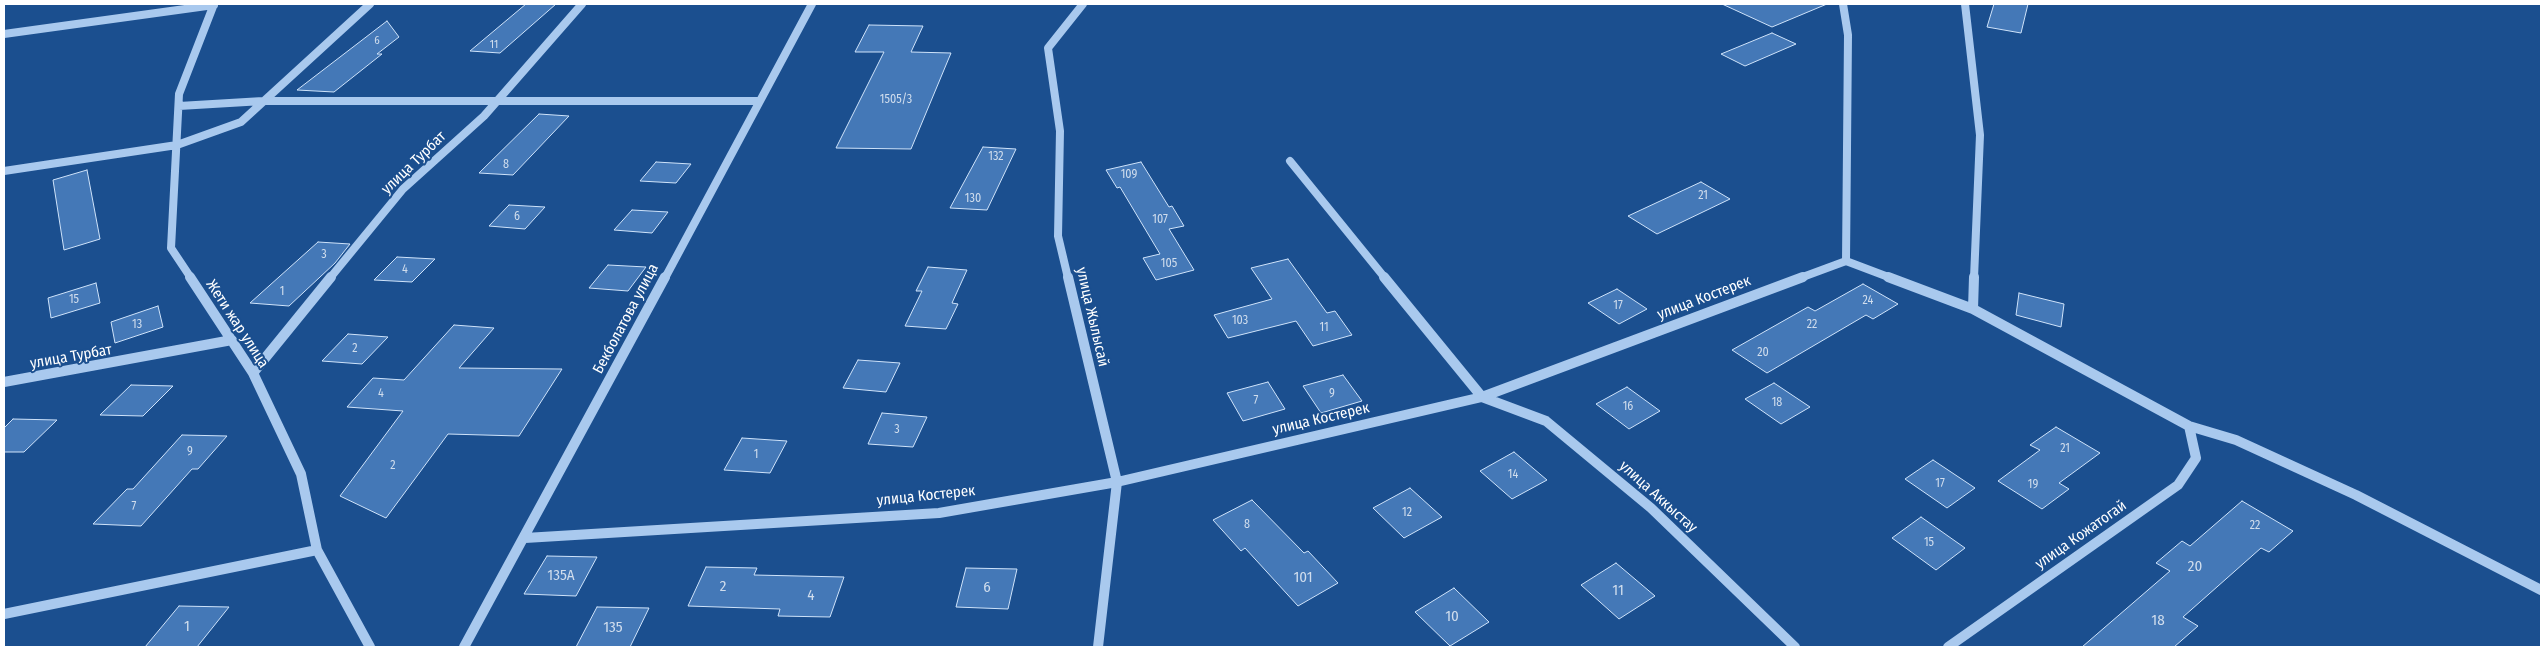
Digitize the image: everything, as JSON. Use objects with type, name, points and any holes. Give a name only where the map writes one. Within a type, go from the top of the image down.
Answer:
[{"type":"street","points":[[4,34],[214,4]]},
{"type":"street","name":"Жети жар улица","points":[[214,4],[179,94],[171,248],[253,373],[301,474],[317,550],[344,596],[370,647]]},
{"type":"street","points":[[4,171],[177,145],[240,122],[370,4]]},
{"type":"street","name":"улица Турбат","points":[[253,373],[403,189],[484,116],[582,4]]},
{"type":"street","name":"Бекболатова улица","points":[[464,647],[525,538],[758,101],[812,4]]},
{"type":"street","name":"улица Жылысай","points":[[1083,4],[1048,48],[1060,131],[1058,236],[1117,482],[1098,647]]},
{"type":"street","points":[[1843,4],[1848,35],[1846,261],[1973,309],[2189,426],[2236,440],[2356,495],[2541,590]]},
{"type":"street","points":[[1963,4],[1980,135],[1973,309]]},
{"type":"street","points":[[179,106],[263,101],[758,101]]},
{"type":"street","points":[[1290,161],[1482,397]]},
{"type":"street","name":"улица Костерек","points":[[525,538],[939,513],[1117,482],[1482,397],[1846,261]]},
{"type":"street","name":"улица Турбат","points":[[4,382],[232,340]]},
{"type":"street","name":"улица Аккыстау","points":[[1482,397],[1546,421],[1651,508],[1795,647]]},
{"type":"street","name":"улица Кожатогай","points":[[1948,647],[2178,485],[2196,458],[2189,426]]},
{"type":"street","points":[[4,614],[317,550]]},
{"type":"building","points":[[526,4],[556,4],[500,53],[470,51]]},
{"type":"building","points":[[1722,4],[1827,4],[1772,27]]},
{"type":"building","points":[[1994,4],[2028,4],[2021,33],[1987,27]]},
{"type":"building","points":[[387,21],[399,37],[377,54],[382,54],[334,92],[297,90]]},
{"type":"building","points":[[869,25],[923,26],[911,52],[951,53],[911,149],[836,148],[884,52],[855,52]]},
{"type":"building","points":[[1772,33],[1796,44],[1745,66],[1721,54]]},
{"type":"building","points":[[539,114],[569,116],[513,175],[479,173]]},
{"type":"building","points":[[983,147],[1016,149],[987,210],[950,208]]},
{"type":"building","points":[[656,162],[691,164],[676,183],[640,181]]},
{"type":"building","points":[[1141,162],[1169,207],[1172,206],[1184,226],[1169,229],[1194,270],[1156,280],[1143,258],[1160,254],[1120,187],[1117,188],[1106,170]]},
{"type":"building","points":[[87,170],[100,239],[64,250],[53,180]]},
{"type":"building","points":[[1701,182],[1730,199],[1657,234],[1628,216]]},
{"type":"building","points":[[509,205],[545,207],[525,229],[489,226]]},
{"type":"building","points":[[632,210],[668,212],[652,233],[614,230]]},
{"type":"building","points":[[318,242],[350,244],[335,263],[289,306],[250,303]]},
{"type":"building","points":[[397,257],[435,259],[412,282],[374,280]]},
{"type":"building","points":[[1288,259],[1327,313],[1335,311],[1352,335],[1313,346],[1296,321],[1228,338],[1214,315],[1272,299],[1251,268]]},
{"type":"building","points":[[608,265],[646,267],[628,291],[589,288]]},
{"type":"building","points":[[928,267],[967,270],[952,303],[958,304],[946,329],[905,326],[922,291],[916,291]]},
{"type":"building","points":[[96,283],[100,303],[51,318],[48,298]]},
{"type":"building","points":[[1863,284],[1898,304],[1873,319],[1866,315],[1767,373],[1732,350],[1808,307],[1815,311]]},
{"type":"building","points":[[1617,289],[1647,309],[1619,324],[1588,303]]},
{"type":"building","points":[[2019,293],[2064,304],[2061,327],[2016,315]]},
{"type":"building","points":[[158,306],[163,327],[115,343],[111,322]]},
{"type":"building","points":[[454,325],[494,328],[459,368],[562,369],[519,436],[448,434],[386,518],[340,496],[403,411],[347,407],[373,378],[404,380]]},
{"type":"building","points":[[348,334],[388,337],[362,364],[322,361]]},
{"type":"building","points":[[858,360],[900,363],[886,392],[843,388]]},
{"type":"building","points":[[1343,375],[1362,401],[1321,413],[1303,386]]},
{"type":"building","points":[[1268,382],[1285,409],[1243,421],[1227,393]]},
{"type":"building","points":[[1774,383],[1810,407],[1781,424],[1745,399]]},
{"type":"building","points":[[131,385],[173,386],[143,416],[100,415]]},
{"type":"building","points":[[1627,387],[1660,411],[1629,429],[1596,404]]},
{"type":"building","points":[[882,413],[927,417],[913,447],[868,444]]},
{"type":"building","points":[[13,419],[57,420],[24,452],[4,452],[4,428]]},
{"type":"building","points":[[2056,427],[2100,453],[2059,483],[2069,489],[2042,509],[1998,481],[2040,450],[2030,445]]},
{"type":"building","points":[[182,435],[227,436],[198,469],[192,469],[141,526],[93,524],[127,489],[133,489]]},
{"type":"building","points":[[742,438],[787,441],[770,473],[724,470]]},
{"type":"building","points":[[1514,452],[1547,480],[1512,499],[1480,471]]},
{"type":"building","points":[[1933,460],[1975,488],[1947,508],[1905,479]]},
{"type":"building","points":[[1410,488],[1442,517],[1404,538],[1373,508]]},
{"type":"building","points":[[1252,500],[1304,553],[1308,551],[1338,583],[1298,606],[1245,548],[1241,551],[1213,520]]},
{"type":"building","points":[[2242,501],[2293,531],[2269,552],[2261,548],[2183,617],[2198,626],[2174,647],[2082,647],[2170,571],[2156,563],[2182,541],[2190,546]]},
{"type":"building","points":[[1921,517],[1965,548],[1936,570],[1892,538]]},
{"type":"building","points":[[547,556],[597,557],[576,596],[524,594]]},
{"type":"building","points":[[1616,563],[1655,596],[1619,619],[1581,585]]},
{"type":"building","points":[[706,567],[757,568],[754,575],[844,577],[830,617],[778,616],[780,609],[688,606]]},
{"type":"building","points":[[966,568],[1017,569],[1008,609],[956,607]]},
{"type":"building","points":[[1454,588],[1489,622],[1450,646],[1415,612]]},
{"type":"building","points":[[179,606],[229,607],[197,647],[145,647]]},
{"type":"building","points":[[597,607],[649,608],[630,647],[576,647]]}]
